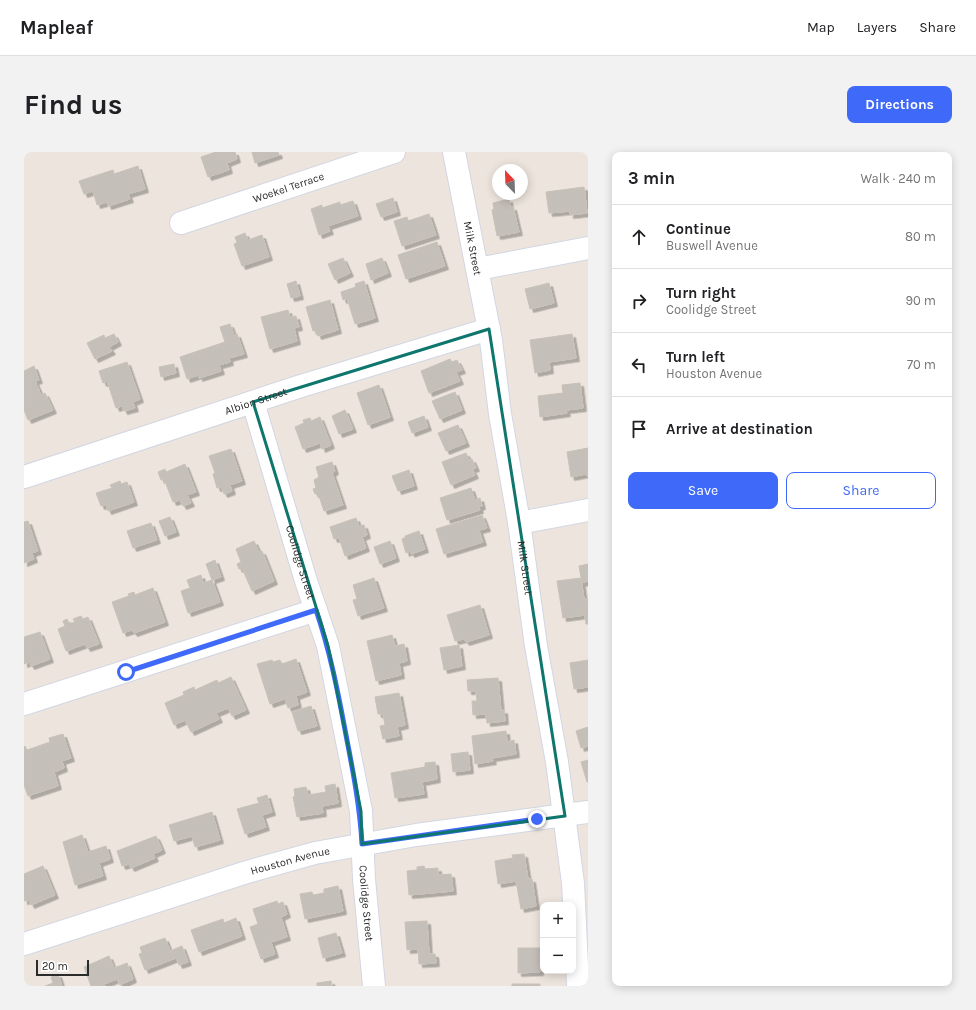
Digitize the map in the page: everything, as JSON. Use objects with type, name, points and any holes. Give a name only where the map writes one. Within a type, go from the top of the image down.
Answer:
[{"type":"street","name":"Woekel Terrace","points":[[181,223],[394,152]]},
{"type":"street","name":"Milk Street","points":[[454,152],[489,330],[500,414],[519,523],[536,646],[564,816],[573,883],[578,986]]},
{"type":"street","points":[[478,269],[588,248]]},
{"type":"street","name":"Albion Street","points":[[24,478],[415,350],[489,330]]},
{"type":"street","name":"Coolidge Street","points":[[253,402],[328,646],[361,811],[362,844],[374,986]]},
{"type":"street","points":[[519,523],[588,510]]},
{"type":"street","points":[[24,704],[316,610]]},
{"type":"street","name":"Houston Avenue","points":[[24,944],[247,872],[315,853],[362,844],[588,812]]},
{"type":"highlighted area","points":[[489,329],[565,816],[362,844],[361,811],[328,646],[253,402]]},
{"type":"building","points":[[216,152],[235,152],[237,159],[227,163],[229,170],[208,177],[201,157]]},
{"type":"building","points":[[252,152],[278,152],[279,155],[255,163]]},
{"type":"building","points":[[138,166],[145,189],[128,194],[130,199],[108,206],[107,202],[97,205],[93,191],[84,194],[79,181],[113,170],[114,174]]},
{"type":"building","points":[[584,187],[587,213],[570,215],[570,211],[549,213],[546,192]]},
{"type":"building","points":[[393,198],[397,212],[381,217],[376,204]]},
{"type":"building","points":[[509,200],[510,207],[513,207],[519,232],[497,236],[492,210],[494,209],[493,203]]},
{"type":"building","points":[[353,201],[358,216],[328,226],[330,231],[319,235],[311,209],[322,205],[322,208],[340,202],[340,205]]},
{"type":"building","points":[[429,214],[436,235],[402,246],[394,221],[407,217],[408,221]]},
{"type":"building","points":[[245,233],[248,240],[262,235],[269,257],[242,266],[234,244],[237,243],[235,237]]},
{"type":"building","points":[[437,242],[445,266],[406,279],[398,255]]},
{"type":"building","points":[[343,258],[350,273],[335,280],[328,264]]},
{"type":"building","points":[[382,258],[388,273],[371,280],[366,264]]},
{"type":"building","points":[[296,281],[300,296],[291,298],[287,284]]},
{"type":"building","points":[[364,281],[375,318],[355,324],[347,298],[343,300],[341,292],[356,287],[355,284]]},
{"type":"building","points":[[549,283],[554,303],[530,309],[525,289]]},
{"type":"building","points":[[330,300],[338,330],[318,336],[316,330],[313,331],[306,307]]},
{"type":"building","points":[[288,310],[290,317],[296,316],[299,327],[294,328],[297,341],[270,349],[261,317]]},
{"type":"building","points":[[230,324],[234,335],[237,334],[244,354],[229,358],[230,362],[219,365],[221,371],[199,378],[199,375],[187,379],[180,357],[225,342],[220,327]]},
{"type":"building","points":[[114,334],[118,342],[109,347],[112,351],[95,359],[87,343],[104,335],[105,338]]},
{"type":"building","points":[[572,334],[576,358],[549,362],[550,370],[535,373],[530,340]]},
{"type":"building","points":[[450,359],[452,362],[457,360],[462,370],[456,372],[460,381],[429,393],[421,371]]},
{"type":"building","points":[[127,362],[140,399],[133,402],[135,408],[124,411],[122,406],[116,408],[107,381],[103,383],[99,371]]},
{"type":"building","points":[[174,364],[176,373],[161,377],[159,367]]},
{"type":"building","points":[[34,366],[39,380],[35,381],[41,395],[45,393],[53,410],[28,420],[24,410],[24,371]]},
{"type":"building","points":[[580,383],[583,408],[566,410],[567,413],[540,417],[538,396],[563,393],[562,385]]},
{"type":"building","points":[[379,385],[390,417],[368,425],[357,393]]},
{"type":"building","points":[[455,392],[462,410],[440,419],[432,401]]},
{"type":"building","points":[[345,410],[353,429],[339,434],[332,416]]},
{"type":"building","points":[[424,416],[428,427],[412,433],[408,422]]},
{"type":"building","points":[[320,417],[331,445],[322,449],[320,443],[303,449],[295,427],[304,423],[303,420],[310,418],[311,421]]},
{"type":"building","points":[[458,425],[466,443],[446,451],[438,433]]},
{"type":"building","points":[[588,448],[588,477],[586,474],[571,477],[567,452]]},
{"type":"building","points":[[231,449],[242,481],[230,485],[232,491],[224,494],[221,487],[217,488],[213,474],[215,473],[209,456]]},
{"type":"building","points":[[466,453],[469,460],[472,459],[476,468],[472,469],[475,475],[451,485],[442,462]]},
{"type":"building","points":[[332,462],[335,471],[332,473],[343,505],[324,511],[318,493],[315,494],[313,489],[316,488],[314,480],[319,477],[316,467]]},
{"type":"building","points":[[185,464],[196,492],[187,495],[191,503],[183,506],[180,500],[173,502],[164,479],[161,480],[158,472],[165,469],[166,472]]},
{"type":"building","points":[[409,470],[414,486],[398,491],[392,476]]},
{"type":"building","points":[[120,481],[121,484],[127,482],[134,502],[108,511],[106,505],[101,506],[96,493],[112,488],[110,485]]},
{"type":"building","points":[[471,488],[475,500],[480,498],[482,506],[479,507],[480,510],[447,520],[440,498]]},
{"type":"building","points":[[482,515],[487,528],[479,530],[483,542],[444,554],[436,529]]},
{"type":"building","points":[[170,517],[176,532],[165,536],[159,521]]},
{"type":"building","points":[[356,518],[359,526],[364,525],[367,535],[362,537],[366,548],[345,556],[339,538],[334,539],[330,527]]},
{"type":"building","points":[[28,521],[38,551],[32,553],[34,559],[24,563],[24,522]]},
{"type":"building","points":[[151,523],[157,540],[133,548],[127,531]]},
{"type":"building","points":[[419,531],[425,549],[411,554],[410,551],[406,553],[402,539],[405,538],[405,536]]},
{"type":"building","points":[[254,541],[259,552],[262,551],[274,581],[252,591],[242,568],[239,569],[237,564],[241,562],[236,549]]},
{"type":"building","points":[[390,541],[396,558],[380,564],[374,547]]},
{"type":"building","points":[[215,560],[221,577],[212,580],[206,564]]},
{"type":"building","points":[[588,564],[588,581],[582,583],[579,566]]},
{"type":"building","points":[[201,575],[203,583],[212,580],[220,602],[188,613],[181,591],[190,588],[187,580]]},
{"type":"building","points":[[374,578],[384,608],[358,616],[353,600],[357,599],[353,585]]},
{"type":"building","points":[[581,578],[584,599],[588,599],[588,624],[586,624],[585,615],[563,618],[557,581]]},
{"type":"building","points":[[153,588],[165,622],[134,633],[132,630],[123,633],[112,602],[129,596],[128,594],[134,592],[135,595]]},
{"type":"building","points":[[480,605],[489,635],[466,642],[464,639],[455,641],[447,615]]},
{"type":"building","points":[[81,616],[83,619],[88,617],[99,644],[87,648],[85,644],[66,651],[58,629],[65,626],[63,621],[67,619],[69,624],[75,622],[73,619]]},
{"type":"building","points":[[40,632],[50,659],[31,666],[29,662],[24,664],[24,637]]},
{"type":"building","points":[[392,635],[395,646],[404,644],[407,661],[399,663],[401,675],[376,681],[367,641]]},
{"type":"building","points":[[459,645],[462,666],[444,670],[440,648]]},
{"type":"building","points":[[296,659],[307,692],[296,696],[298,705],[288,708],[285,699],[270,704],[257,664],[272,660],[273,662],[280,660],[282,664]]},
{"type":"building","points":[[588,660],[588,687],[574,689],[570,663]]},
{"type":"building","points":[[231,677],[246,710],[232,716],[228,708],[216,713],[219,719],[191,732],[185,720],[174,725],[165,703],[184,695],[183,692],[194,687],[195,690],[217,680],[218,683]]},
{"type":"building","points":[[498,678],[501,711],[504,710],[505,721],[487,723],[486,714],[473,715],[472,701],[477,701],[476,691],[468,691],[467,680]]},
{"type":"building","points":[[399,693],[405,725],[397,727],[399,736],[383,739],[380,726],[385,725],[383,714],[378,714],[375,697]]},
{"type":"building","points":[[311,706],[317,726],[298,731],[292,712]]},
{"type":"building","points":[[588,727],[588,746],[581,748],[576,731]]},
{"type":"building","points":[[506,731],[507,742],[514,740],[516,754],[492,758],[493,761],[475,764],[472,736]]},
{"type":"building","points":[[63,734],[71,758],[62,761],[64,768],[54,772],[58,786],[28,796],[24,785],[24,747],[25,746],[27,750],[50,742],[49,738]]},
{"type":"building","points":[[468,752],[470,770],[453,772],[451,754]]},
{"type":"building","points":[[588,760],[588,782],[587,782],[581,762]]},
{"type":"building","points":[[435,762],[437,779],[422,782],[424,794],[395,798],[391,773],[425,767],[425,763]]},
{"type":"building","points":[[335,784],[338,803],[322,806],[323,813],[297,817],[293,797],[295,796],[294,789],[306,787],[308,795],[326,792],[325,786]]},
{"type":"building","points":[[267,795],[272,812],[262,815],[266,827],[245,834],[237,809],[259,803],[257,798]]},
{"type":"building","points":[[212,812],[220,840],[195,847],[192,836],[174,841],[169,825]]},
{"type":"building","points":[[82,835],[88,852],[106,846],[110,859],[99,863],[103,876],[75,885],[63,842]]},
{"type":"building","points":[[156,836],[162,850],[153,854],[155,858],[131,868],[129,864],[122,866],[117,851]]},
{"type":"building","points":[[524,854],[528,879],[532,879],[536,906],[521,909],[516,881],[498,884],[495,861],[513,858],[512,855]]},
{"type":"building","points":[[43,866],[55,895],[31,905],[29,900],[24,901],[24,874]]},
{"type":"building","points":[[424,866],[425,869],[438,868],[438,875],[451,874],[453,891],[409,895],[407,871],[417,870],[417,867]]},
{"type":"building","points":[[338,886],[343,911],[305,919],[300,894],[312,892],[313,895],[324,893],[324,889]]},
{"type":"building","points":[[277,901],[278,904],[283,902],[287,914],[281,917],[287,937],[271,942],[275,954],[261,959],[250,927],[258,924],[253,909]]},
{"type":"building","points":[[236,918],[242,936],[199,952],[191,930],[223,919],[224,923]]},
{"type":"building","points":[[427,921],[429,954],[435,954],[436,963],[419,964],[418,949],[407,950],[405,922]]},
{"type":"building","points":[[336,933],[342,953],[323,958],[318,938]]},
{"type":"building","points":[[165,938],[170,951],[182,946],[188,962],[179,965],[176,958],[145,970],[139,954],[142,953],[140,947]]},
{"type":"building","points":[[518,948],[540,948],[540,972],[518,973]]},
{"type":"building","points":[[109,956],[114,968],[127,963],[133,979],[120,985],[117,979],[104,984],[105,986],[91,986],[84,967]]},
{"type":"building","points":[[58,974],[62,986],[45,986],[53,983],[51,977]]},
{"type":"building","points":[[331,981],[332,986],[317,986],[317,983]]},
{"type":"building","points":[[512,984],[540,984],[540,986],[512,986]]},
{"type":"route","points":[[126,672],[316,610],[328,646],[361,811],[362,844],[416,835],[537,819]]}]
